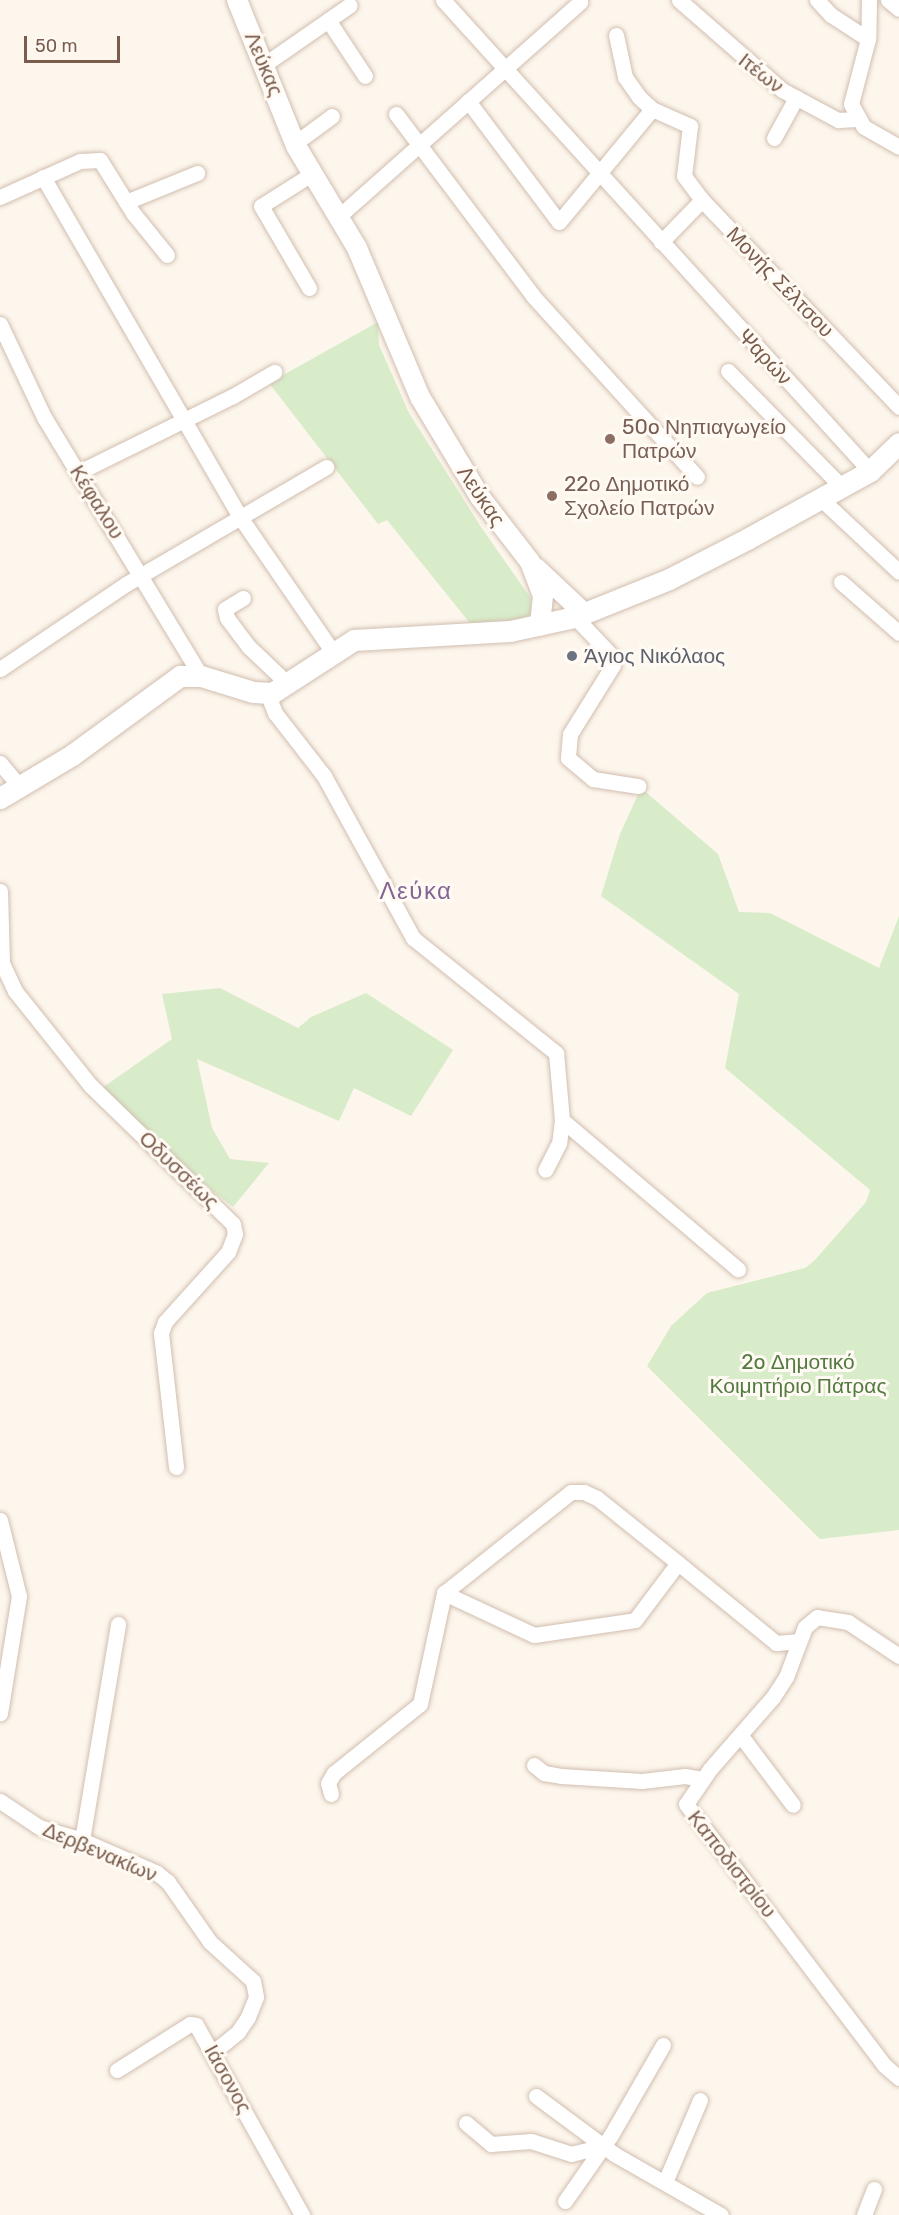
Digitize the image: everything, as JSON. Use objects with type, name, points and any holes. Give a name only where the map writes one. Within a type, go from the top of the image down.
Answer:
[{"type":"main road","points":[[0,798],[89,743],[174,679],[201,676],[267,693],[289,685],[332,651],[354,640],[373,637],[489,633],[540,626],[579,615],[689,569],[842,487],[870,471],[899,443]]},
{"type":"street","name":"Λεύκας","points":[[237,0],[265,64],[294,144],[310,175],[338,217],[364,263],[405,368],[430,416],[486,505],[530,562],[543,596],[540,626]]},
{"type":"street","name":"Ψαρών","points":[[443,0],[870,471]]},
{"type":"street","name":"Ιτέων","points":[[679,0],[743,60],[796,98],[838,120],[857,119],[899,146]]},
{"type":"street","points":[[817,0],[831,15],[868,39]]},
{"type":"street","points":[[888,0],[899,9]]},
{"type":"street","points":[[338,217],[580,2]]},
{"type":"street","points":[[857,119],[851,94],[868,39],[873,2]]},
{"type":"street","points":[[265,64],[350,5]]},
{"type":"street","points":[[327,20],[365,76]]},
{"type":"street","points":[[468,101],[556,221],[567,217],[652,109],[625,76],[616,35]]},
{"type":"street","points":[[774,138],[796,98]]},
{"type":"street","name":"Μονής Σέλτσου","points":[[652,109],[690,126],[684,177],[702,200],[899,407]]},
{"type":"street","points":[[396,114],[417,145],[539,304],[697,477]]},
{"type":"street","points":[[294,144],[332,116]]},
{"type":"street","points":[[0,197],[80,161],[100,160],[126,202],[167,255]]},
{"type":"street","points":[[126,202],[197,173]]},
{"type":"street","points":[[309,288],[261,206],[310,175]]},
{"type":"street","points":[[43,177],[240,517],[332,651]]},
{"type":"street","points":[[660,242],[702,200]]},
{"type":"street","name":"Κέφαλου","points":[[0,324],[36,401],[201,676]]},
{"type":"street","points":[[728,370],[842,487]]},
{"type":"street","points":[[79,472],[274,372]]},
{"type":"street","points":[[0,669],[141,575],[326,467]]},
{"type":"street","points":[[820,498],[899,572]]},
{"type":"street","points":[[530,562],[579,615],[613,657],[613,665],[570,734],[568,758],[593,779],[638,786]]},
{"type":"street","points":[[841,582],[899,633]]},
{"type":"street","points":[[243,598],[225,609],[227,618],[249,647],[289,685]]},
{"type":"street","points":[[267,693],[275,713],[324,776],[414,938],[556,1053],[562,1120],[559,1143],[545,1170]]},
{"type":"street","points":[[0,763],[20,787]]},
{"type":"street","name":"Οδυσσέως","points":[[0,891],[2,963],[15,991],[90,1085],[233,1224],[235,1234],[228,1252],[165,1322],[161,1333],[176,1467]]},
{"type":"street","points":[[562,1120],[738,1269]]},
{"type":"street","points":[[331,1794],[328,1783],[334,1773],[420,1704],[444,1593],[571,1492],[585,1492],[597,1498],[776,1642],[797,1641]]},
{"type":"street","points":[[0,1520],[19,1596],[0,1713]]},
{"type":"street","points":[[444,1593],[534,1635],[635,1620],[678,1563]]},
{"type":"street","name":"Καποδιστρίου","points":[[899,1656],[848,1622],[817,1617],[805,1627],[797,1641],[786,1677],[741,1736],[687,1797],[687,1808],[884,2065],[899,2078]]},
{"type":"street","points":[[82,1840],[118,1624]]},
{"type":"street","points":[[741,1736],[793,1805]]},
{"type":"street","points":[[534,1765],[544,1773],[561,1776],[642,1781],[693,1776],[702,1779]]},
{"type":"street","name":"Δερβενακίων","points":[[0,1801],[39,1827],[82,1840],[164,1878],[196,1927],[255,1984],[256,1997],[248,2017],[238,2032],[213,2052]]},
{"type":"street","name":"Ιάσονος","points":[[117,2070],[190,2024],[196,2025],[302,2215]]},
{"type":"street","points":[[565,2201],[604,2146],[663,2045]]},
{"type":"street","points":[[536,2096],[604,2146],[721,2215]]},
{"type":"street","points":[[665,2182],[700,2100]]},
{"type":"street","points":[[466,2123],[491,2144],[531,2141],[571,2154],[604,2146]]},
{"type":"street","points":[[864,2215],[874,2189]]},
{"type":"green space","points":[[378,322],[379,345],[409,413],[481,527],[530,597],[532,611],[526,619],[473,627],[387,520],[378,524],[269,383]]},
{"type":"green space","name":"2o Δημοτικό Κοιμητήριο Πάτρας","points":[[641,788],[718,854],[739,912],[770,913],[879,968],[899,916],[899,1530],[820,1539],[647,1366],[671,1326],[707,1293],[805,1268],[814,1261],[866,1202],[870,1190],[725,1068],[739,994],[601,896],[620,834]]},
{"type":"green space","points":[[220,988],[298,1028],[311,1017],[366,993],[453,1050],[411,1116],[354,1088],[339,1121],[197,1059],[212,1128],[230,1159],[269,1163],[233,1207],[160,1149],[102,1088],[172,1039],[162,994]]},
{"type":"place","name":"50o Νηπιαγωγείο Πατρών","points":[[610,439]]},
{"type":"place","name":"22ο Δημοτικό Σχολείο Πατρών","points":[[552,496]]},
{"type":"place","name":"Άγιος Νικόλαος","points":[[572,656]]},
{"type":"district","name":"Λεύκα","points":[[416,892]]}]
